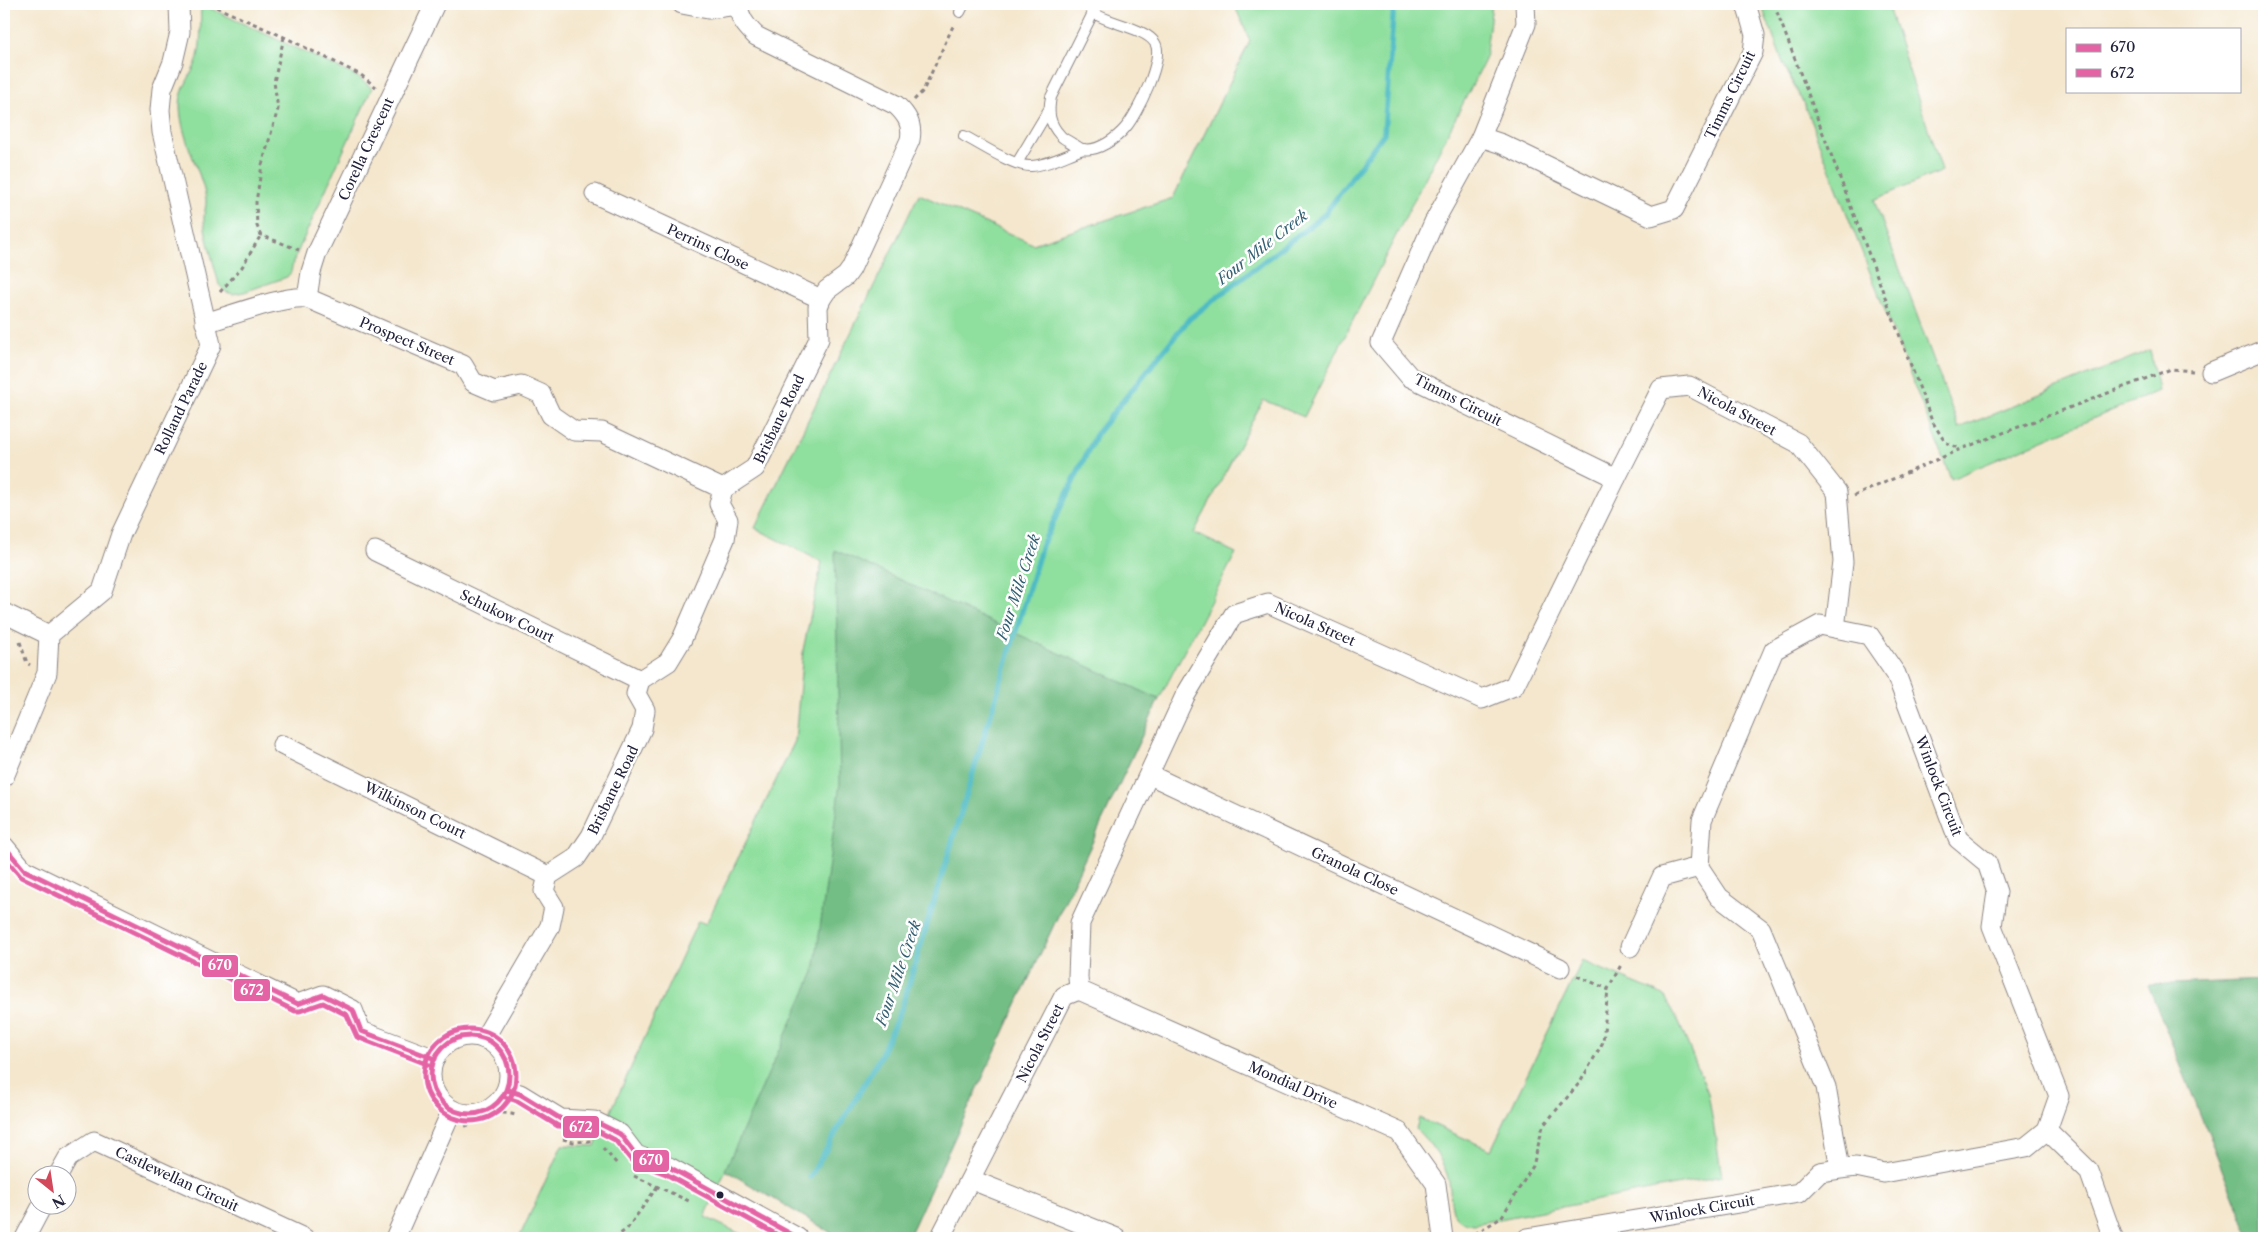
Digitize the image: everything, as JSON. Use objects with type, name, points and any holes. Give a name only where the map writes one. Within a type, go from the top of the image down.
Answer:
[{"type":"street","name":"Rolland Parade","points":[[49,635],[102,591],[121,534],[211,345],[162,132],[160,110],[162,89],[173,62],[180,32],[179,4]]},
{"type":"street","name":"Corella Crescent","points":[[307,298],[311,272],[318,253],[435,4]]},
{"type":"street","points":[[682,4],[708,9],[737,4],[745,26],[756,36],[888,100],[904,112],[909,120],[911,135],[908,147],[851,269],[821,299]]},
{"type":"street","name":"Timms Circuit","points":[[1525,4],[1526,24],[1481,137],[1434,222],[1382,343],[1410,377],[1616,478]]},
{"type":"street","name":"Timms Circuit","points":[[1481,137],[1502,144],[1651,216],[1674,209],[1754,52],[1755,35],[1746,4]]},
{"type":"street","name":"Perrins Close","points":[[595,194],[821,299]]},
{"type":"street","points":[[205,323],[286,300],[300,297],[307,298]]},
{"type":"street","name":"Prospect Street","points":[[307,298],[463,365],[473,382],[494,391],[520,385],[541,394],[551,415],[574,431],[602,432],[723,489]]},
{"type":"street","name":"Brisbane Road","points":[[723,489],[755,468],[765,449],[819,338],[818,307],[821,299]]},
{"type":"street","points":[[2211,372],[2264,350]]},
{"type":"street","name":"Nicola Street","points":[[940,1238],[972,1180],[1064,996],[1079,990],[1080,923],[1185,696],[1234,614],[1268,603],[1482,699],[1514,686],[1662,389],[1690,386],[1798,443],[1837,492],[1838,503]]},
{"type":"street","points":[[640,680],[668,662],[682,639],[725,539],[728,520],[719,504],[723,489]]},
{"type":"street","points":[[1835,628],[1843,562],[1838,503]]},
{"type":"street","name":"Schukow Court","points":[[375,551],[640,680]]},
{"type":"street","points":[[4,613],[49,635],[47,674],[4,777]]},
{"type":"street","name":"Winlock Circuit","points":[[1527,1238],[1799,1193],[1820,1172],[1856,1167],[1884,1173],[2026,1147],[2048,1130],[2059,1096],[1992,926],[1997,892],[1987,863],[1958,840],[1896,674],[1869,635],[1820,625],[1774,650],[1702,820],[1699,867]]},
{"type":"street","name":"Brisbane Road","points":[[548,876],[576,858],[591,836],[642,729],[646,710],[636,694],[640,680]]},
{"type":"street","name":"Wilkinson Court","points":[[282,745],[548,876]]},
{"type":"street","name":"Granola Close","points":[[1150,775],[1560,968]]},
{"type":"street","points":[[4,846],[24,870],[298,1004],[323,995],[353,1010],[362,1031],[435,1059]]},
{"type":"street","points":[[1630,947],[1662,878],[1699,867],[1719,897],[1761,929],[1826,1087],[1840,1169]]},
{"type":"street","points":[[484,1039],[550,926],[554,907],[544,891],[548,876]]},
{"type":"street","name":"Mondial Drive","points":[[1079,990],[1399,1132],[1436,1184],[1443,1238]]},
{"type":"street","points":[[473,1036],[484,1039],[495,1045],[504,1054],[510,1078],[507,1090],[500,1101],[490,1110],[477,1114],[450,1115],[436,1094],[432,1076],[435,1059],[450,1042],[461,1037],[473,1036]]},
{"type":"street","points":[[507,1090],[520,1094],[561,1119],[594,1121],[620,1134],[636,1155],[668,1167],[798,1238]]},
{"type":"street","points":[[395,1238],[450,1115]]},
{"type":"street","points":[[2048,1130],[2088,1171],[2113,1238]]},
{"type":"street","name":"Castlewellan Circuit","points":[[65,1164],[68,1158],[94,1141],[304,1238]]},
{"type":"street","points":[[972,1180],[1117,1238]]},
{"type":"street","points":[[25,1238],[38,1214]]},
{"type":"lane","points":[[964,136],[1028,166],[1040,165],[1082,149],[1096,148],[1114,139],[1127,127],[1150,82],[1157,64],[1158,51],[1155,42],[1130,27],[1093,13],[1087,4]]},
{"type":"lane","points":[[1017,162],[1048,111],[1052,97],[1093,13]]},
{"type":"lane","points":[[1048,111],[1061,137],[1082,149]]},
{"type":"path","points":[[209,4],[284,37],[361,75],[372,85],[392,94]]},
{"type":"path","points":[[1774,4],[1932,421],[1945,442],[1962,449]]},
{"type":"path","points":[[910,103],[923,91],[962,8]]},
{"type":"path","points":[[284,37],[274,82],[278,109],[262,165],[256,202],[257,226],[261,235],[301,251]]},
{"type":"path","points":[[220,292],[242,267],[261,235]]},
{"type":"path","points":[[1838,503],[1962,449],[2171,369],[2211,372]]},
{"type":"path","points":[[16,638],[22,643],[27,663],[47,674]]},
{"type":"path","points":[[1468,1238],[1501,1218],[1532,1166],[1543,1126],[1581,1080],[1603,1042],[1608,989],[1630,947]]},
{"type":"path","points":[[1560,968],[1608,989]]},
{"type":"path","points":[[450,1115],[466,1127],[487,1116],[508,1112],[525,1118]]},
{"type":"path","points":[[556,1137],[573,1142],[594,1141]]},
{"type":"path","points":[[600,1146],[622,1170]]},
{"type":"path","points":[[614,1238],[627,1229],[657,1187],[668,1167]]},
{"type":"path","points":[[631,1174],[693,1203]]},
{"type":"green space","points":[[201,4],[358,77],[372,88],[293,262],[291,272],[287,277],[233,294],[226,292],[219,285],[204,222],[206,199],[183,129],[181,116],[181,97],[198,57]]},
{"type":"green space","points":[[1234,4],[1492,4],[1485,60],[1304,417],[1263,400],[1194,533],[1236,553],[1159,699],[908,1238],[840,1238],[726,1170],[705,1217],[749,1238],[519,1238],[562,1145],[595,1146],[698,921],[706,924],[795,741],[803,650],[822,562],[755,528],[919,194],[1033,244],[1173,198],[1250,41]]},
{"type":"green space","points":[[1761,4],[1887,4],[1942,171],[1874,200],[1959,428],[2150,350],[2158,391],[1951,479],[1805,107],[1783,63]]},
{"type":"green space","points":[[835,550],[1159,699],[908,1238],[840,1238],[725,1170],[814,972],[840,783]]},
{"type":"green space","points":[[1582,961],[1664,995],[1677,1018],[1708,1093],[1722,1176],[1474,1224],[1462,1222],[1456,1217],[1453,1210],[1449,1182],[1441,1160],[1416,1129],[1419,1118],[1491,1150]]},
{"type":"green space","points":[[2264,980],[2264,1238],[2250,1238],[2148,985]]},
{"type":"waterway","name":"Four Mile Creek","points":[[810,1177],[879,1059],[902,1007],[1042,545],[1097,433],[1189,319],[1324,215],[1384,133],[1394,4]]},
{"type":"transit line","name":"670","points":[[4,846],[24,870],[298,1004],[323,995],[353,1010],[361,1031],[435,1059]]},
{"type":"transit line","name":"672","points":[[4,857],[21,877],[295,1011],[323,1003],[347,1015],[357,1037],[432,1066]]},
{"type":"transit line","name":"672","points":[[470,1029],[488,1032],[503,1042],[513,1057],[516,1075],[513,1093],[503,1108],[488,1118],[470,1121],[452,1118],[437,1108],[427,1093],[424,1075],[427,1057],[437,1042],[452,1032],[470,1029]]},
{"type":"transit line","name":"670","points":[[470,1036],[485,1039],[502,1053],[506,1060],[509,1075],[506,1090],[492,1107],[485,1111],[470,1114],[455,1111],[438,1097],[434,1090],[431,1075],[434,1060],[448,1043],[455,1039],[470,1036]]},
{"type":"transit line","name":"670","points":[[507,1090],[520,1094],[561,1119],[594,1121],[620,1134],[636,1155],[669,1167],[798,1238]]},
{"type":"transit line","name":"672","points":[[505,1097],[517,1101],[558,1126],[592,1128],[615,1140],[632,1161],[666,1174],[783,1238]]}]
